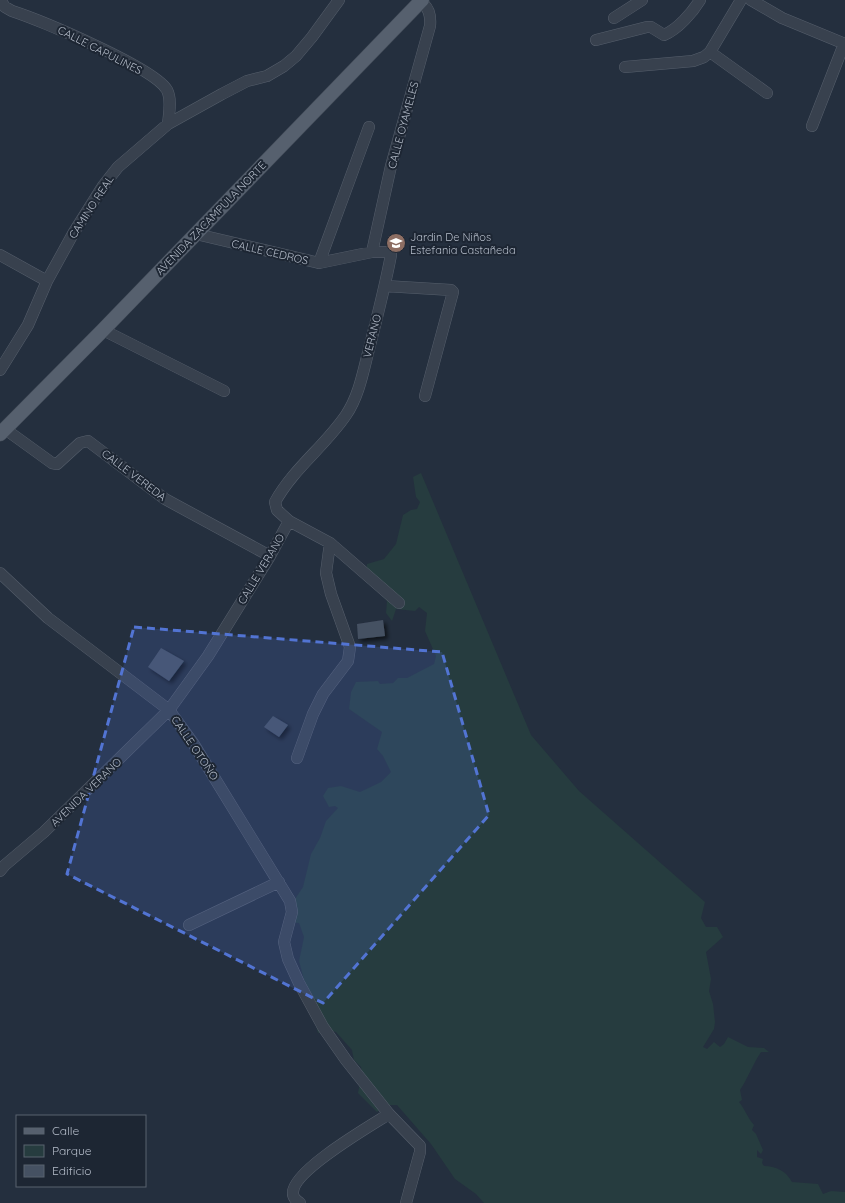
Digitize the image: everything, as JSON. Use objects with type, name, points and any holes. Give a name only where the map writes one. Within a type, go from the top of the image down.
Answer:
[{"type":"main road","name":"AVENIDA ZACAMPULA NORTE","points":[[3,431],[103,330],[421,0]]},
{"type":"street","name":"CALLE CAPULINES","points":[[0,0],[5,7],[12,11],[63,30],[129,63],[159,82],[167,89],[170,97],[168,124]]},
{"type":"street","name":"CAMINO REAL","points":[[0,370],[28,325],[47,281],[74,232],[103,186],[118,167],[168,124],[247,81],[267,76],[284,66],[296,56],[312,37],[339,0]]},
{"type":"street","name":"CALLE OYAMELES","points":[[372,252],[391,166],[430,26],[429,9],[421,0]]},
{"type":"street","points":[[614,18],[642,0]]},
{"type":"street","points":[[596,40],[646,27],[664,35],[670,33],[700,0]]},
{"type":"street","points":[[625,67],[693,61],[704,57],[710,52],[741,0]]},
{"type":"street","points":[[751,0],[782,18],[844,44],[812,126]]},
{"type":"street","points":[[710,52],[767,93]]},
{"type":"street","points":[[319,263],[369,127]]},
{"type":"street","name":"CALLE CEDROS","points":[[196,234],[319,263],[372,252],[389,252],[392,255]]},
{"type":"street","points":[[0,255],[47,281]]},
{"type":"street","name":"VERANO","points":[[346,416],[355,400],[361,380],[392,255]]},
{"type":"street","points":[[385,286],[450,290],[453,292],[425,396]]},
{"type":"street","points":[[103,330],[224,391]]},
{"type":"street","name":"CALLE VERANO","points":[[169,710],[197,673],[270,556],[289,521],[277,510],[275,502],[279,493],[346,416]]},
{"type":"street","name":"CALLE VEREDA","points":[[3,431],[52,463],[57,464],[80,443],[88,441],[165,499],[270,556]]},
{"type":"street","points":[[289,521],[330,543],[399,602]]},
{"type":"street","points":[[297,758],[313,714],[323,694],[348,661],[350,647],[331,594],[326,574],[330,543]]},
{"type":"street","name":"CALLE OTOÑO","points":[[0,573],[48,618],[169,710],[193,743],[290,901],[292,912],[284,942],[288,959],[299,983],[323,1027],[346,1060],[389,1114]]},
{"type":"street","name":"AVENIDA VERANO","points":[[2,865],[44,832],[169,710]]},
{"type":"street","points":[[189,925],[278,882]]},
{"type":"street","points":[[300,1203],[293,1197],[293,1193],[296,1183],[302,1176],[322,1158],[389,1114],[414,1137],[420,1149],[406,1203]]},
{"type":"highlighted area","points":[[134,627],[442,652],[489,815],[323,1003],[67,874]]},
{"type":"green space","points":[[421,473],[531,735],[579,791],[705,902],[701,918],[706,927],[717,927],[723,937],[706,952],[711,979],[709,991],[713,1004],[715,1022],[714,1029],[703,1047],[707,1049],[714,1042],[720,1047],[724,1044],[728,1037],[748,1047],[764,1048],[769,1052],[761,1052],[740,1090],[742,1100],[739,1102],[754,1125],[752,1130],[756,1134],[763,1150],[761,1154],[757,1150],[757,1157],[763,1159],[762,1163],[764,1166],[773,1167],[784,1172],[792,1182],[818,1184],[823,1194],[831,1191],[845,1192],[845,1203],[484,1203],[476,1194],[455,1179],[431,1144],[397,1105],[386,1105],[377,1112],[358,1093],[362,1071],[361,1067],[354,1060],[352,1050],[336,1032],[328,1030],[318,1033],[299,961],[304,937],[299,923],[288,922],[293,902],[303,887],[311,854],[320,838],[326,821],[338,808],[335,806],[329,807],[323,796],[328,788],[341,786],[360,792],[381,782],[391,772],[383,756],[377,749],[382,732],[349,709],[351,692],[356,682],[378,681],[380,684],[393,683],[398,678],[407,678],[434,664],[436,656],[425,631],[427,613],[419,607],[415,611],[396,609],[392,621],[386,613],[387,601],[366,579],[367,564],[384,559],[396,544],[403,515],[411,510],[417,509],[420,502],[416,497],[413,477]]},
{"type":"building","points":[[383,620],[385,636],[358,639],[357,624]]},
{"type":"building","points":[[161,648],[184,661],[169,681],[148,667]]},
{"type":"building","points":[[273,716],[288,725],[279,737],[264,727]]},
{"type":"place","name":"Jardin De Niños Estefania Castañeda","points":[[396,243]]}]
